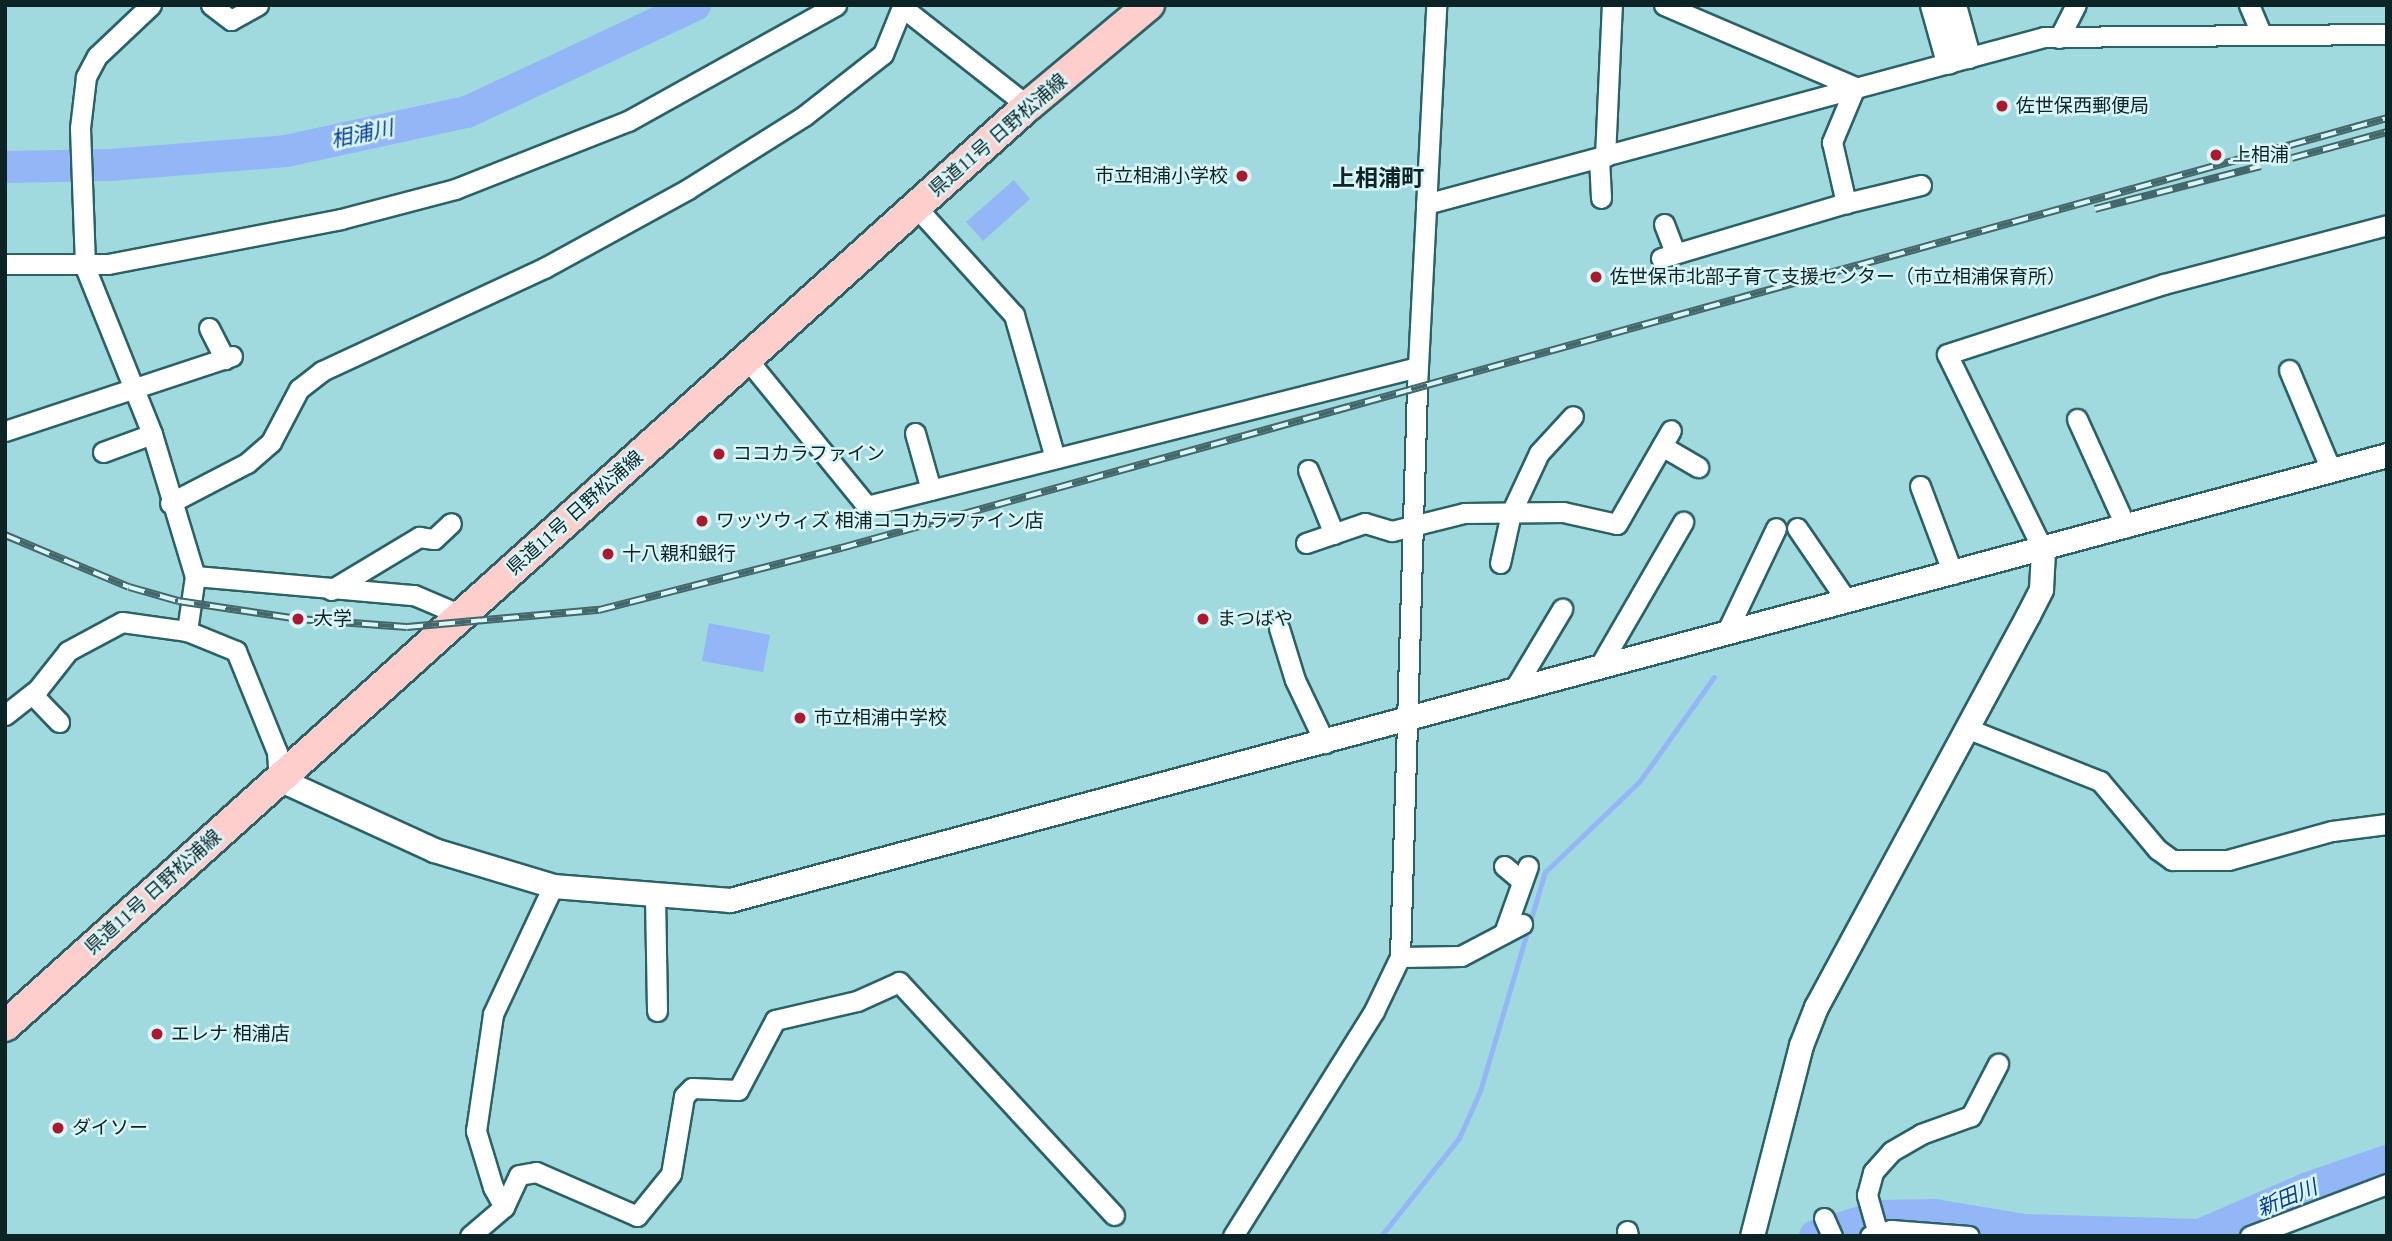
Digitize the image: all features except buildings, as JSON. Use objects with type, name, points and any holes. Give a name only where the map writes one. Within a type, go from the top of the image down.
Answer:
[{"type":"main road","name":"県道11号 日野松浦線","points":[[5,1026],[1028,106],[1149,5]]},
{"type":"street","points":[[151,5],[97,56],[86,77],[80,128],[84,261],[152,434],[170,503],[195,576],[187,631]]},
{"type":"street","points":[[211,5],[231,20],[258,5]]},
{"type":"street","points":[[5,264],[84,261],[329,222],[455,189],[628,121],[836,5]]},
{"type":"street","points":[[1233,1236],[1374,1011],[1400,957],[1418,367],[1436,5]]},
{"type":"street","points":[[1601,198],[1612,5]]},
{"type":"street","points":[[1664,5],[1855,87]]},
{"type":"street","points":[[1932,5],[1958,59]]},
{"type":"street","points":[[1954,5],[1958,59]]},
{"type":"street","points":[[2059,38],[2076,5]]},
{"type":"street","points":[[2249,5],[2261,33]]},
{"type":"street","points":[[170,503],[247,463],[271,442],[299,389],[322,371],[544,268],[688,189],[804,116],[883,54],[902,6],[1028,106]]},
{"type":"street","points":[[1426,204],[1958,59],[2059,38],[2261,33],[2387,34]]},
{"type":"street","points":[[1846,203],[1832,142],[1855,87]]},
{"type":"street","points":[[1664,224],[1668,256],[1846,203],[1922,185]]},
{"type":"street","points":[[916,207],[1014,315],[1055,458]]},
{"type":"street","points":[[1752,1236],[1801,1045],[1816,1007],[2041,589],[2043,551],[1947,354],[2165,284],[2387,225]]},
{"type":"street","points":[[5,431],[229,358],[209,328]]},
{"type":"street","points":[[747,359],[867,506],[1418,367]]},
{"type":"street","points":[[2289,370],[2331,470]]},
{"type":"street","points":[[2077,419],[2126,527]]},
{"type":"street","points":[[1500,563],[1511,513],[1539,453],[1573,422]]},
{"type":"street","points":[[915,433],[930,490]]},
{"type":"street","points":[[103,452],[152,434]]},
{"type":"street","points":[[1306,543],[1365,523],[1392,531],[1464,513],[1563,512],[1617,524],[1666,438],[1698,467]]},
{"type":"street","points":[[5,715],[32,694],[68,651],[122,622],[187,631],[225,643],[236,651],[276,751],[279,779],[434,850],[553,886],[730,900],[777,890],[1599,667],[2043,551],[2387,455]]},
{"type":"street","points":[[1308,470],[1334,534]]},
{"type":"street","points":[[1920,486],[1954,573]]},
{"type":"street","points":[[1599,667],[1683,522]]},
{"type":"street","points":[[331,590],[419,537],[435,539],[451,523]]},
{"type":"street","points":[[1726,633],[1776,528]]},
{"type":"street","points":[[1797,528],[1847,601]]},
{"type":"street","points":[[195,576],[331,590],[414,595],[461,615]]},
{"type":"street","points":[[1513,691],[1562,609]]},
{"type":"street","points":[[1279,628],[1295,680],[1325,743]]},
{"type":"street","points":[[32,694],[59,722]]},
{"type":"street","points":[[1966,728],[2100,781],[2157,849],[2172,860],[2228,860],[2332,831],[2387,824]]},
{"type":"street","points":[[1400,957],[1461,956],[1513,929],[1525,874],[1504,866]]},
{"type":"street","points":[[504,1207],[493,1187],[475,1130],[493,1014],[553,886]]},
{"type":"street","points":[[655,895],[657,1011]]},
{"type":"street","points":[[470,1236],[504,1207],[519,1175],[536,1172],[637,1216],[671,1174],[684,1096],[692,1088],[738,1090],[775,1020],[857,1001],[899,982],[1114,1215]]},
{"type":"street","points":[[1969,1236],[1939,1231],[1875,1234],[1867,1195],[1873,1172],[1892,1151],[1921,1134],[1971,1116],[1998,1064]]},
{"type":"street","points":[[2250,1236],[2387,1184]]},
{"type":"street","points":[[1824,1217],[1832,1236]]},
{"type":"water","points":[[1014,180],[1030,199],[983,241],[966,222]]},
{"type":"water","points":[[709,623],[770,635],[763,672],[702,661]]},
{"type":"waterway","name":"相浦川","points":[[5,167],[110,165],[286,151],[467,112],[695,5]]},
{"type":"waterway","points":[[1381,1236],[1459,1138],[1480,1091],[1545,872],[1639,782],[1714,677]]},
{"type":"waterway","name":"新田川","points":[[1815,1236],[1880,1216],[1934,1215],[2025,1230],[2200,1235],[2308,1188],[2387,1161]]},
{"type":"railway","points":[[5,535],[129,587],[178,601],[298,619],[407,627],[599,610],[841,548],[2387,118]]},
{"type":"railway","points":[[2292,158],[2387,132]]},
{"type":"railway","points":[[2095,209],[2261,166]]},
{"type":"place","name":"佐世保西郵便局","points":[[2002,106]]},
{"type":"place","name":"上相浦","points":[[2216,155]]},
{"type":"place","name":"市立相浦小学校","points":[[1242,176]]},
{"type":"place","name":"佐世保市北部子育て支援センター（市立相浦保育所）","points":[[1596,277]]},
{"type":"place","name":"ココカラファイン","points":[[719,454]]},
{"type":"place","name":"ワッツウィズ 相浦ココカラファイン店","points":[[702,521]]},
{"type":"place","name":"十八親和銀行","points":[[608,554]]},
{"type":"place","name":"大学","points":[[298,619]]},
{"type":"place","name":"まつばや","points":[[1203,619]]},
{"type":"place","name":"市立相浦中学校","points":[[800,718]]},
{"type":"place","name":"エレナ 相浦店","points":[[157,1034]]},
{"type":"place","name":"ダイソー","points":[[58,1128]]},
{"type":"district","name":"上相浦町","points":[[1378,179]]}]
